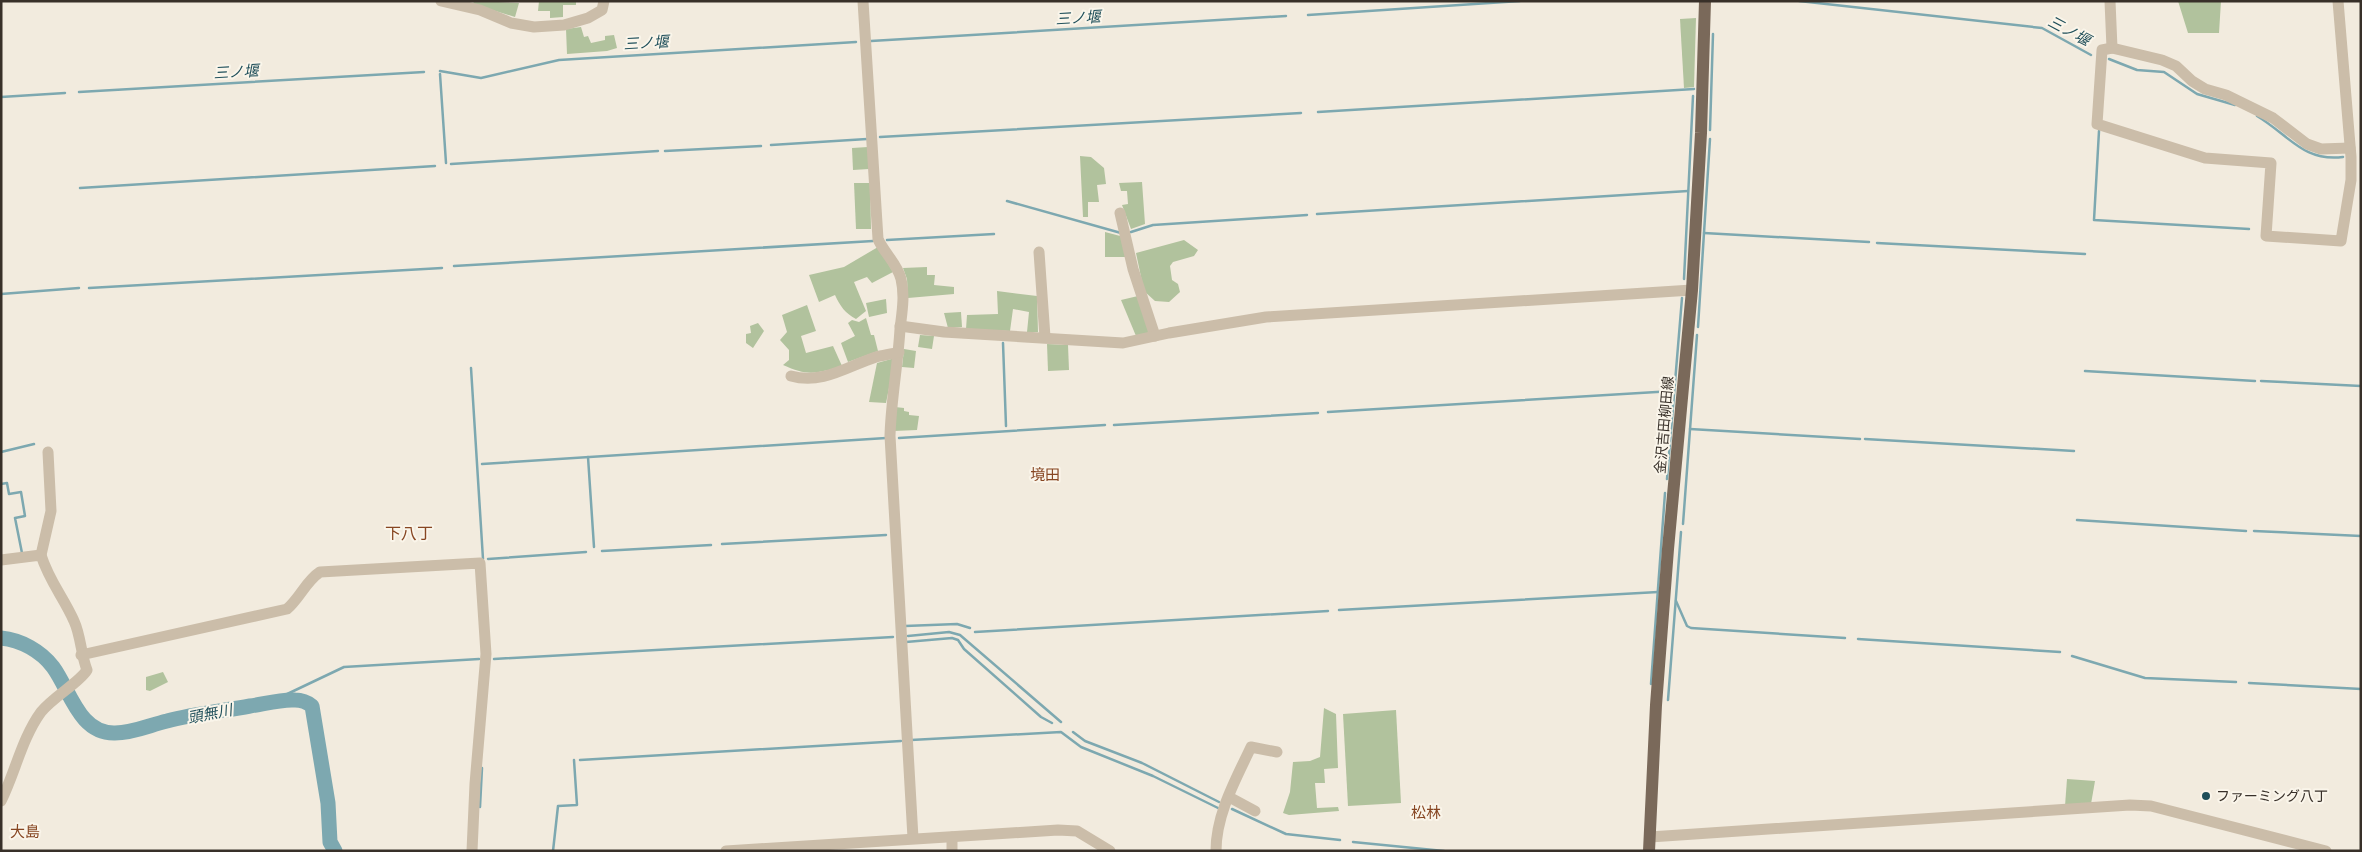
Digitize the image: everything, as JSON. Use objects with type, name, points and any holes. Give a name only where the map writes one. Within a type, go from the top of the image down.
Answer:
[{"type":"main road","name":"金沢吉田柳田線","points":[[1649,851],[1656,705],[1668,549],[1692,290],[1701,133],[1704,1]]},
{"type":"street","points":[[441,1],[480,10],[511,23],[534,27],[564,25],[588,18],[602,10],[604,1]]},
{"type":"street","points":[[864,1],[878,239],[901,279],[903,312],[900,326],[900,352],[891,406],[890,436],[912,838]]},
{"type":"street","points":[[2110,1],[2112,48]]},
{"type":"street","points":[[2338,1],[2350,148],[2351,180],[2341,241],[2266,236],[2271,164],[2205,158],[2098,124],[2102,50],[2112,48],[2162,60],[2176,66],[2192,81],[2205,89],[2226,96],[2273,118],[2307,144],[2321,149],[2350,148]]},
{"type":"street","points":[[1120,213],[1135,276],[1155,336]]},
{"type":"street","points":[[1039,252],[1045,337]]},
{"type":"street","points":[[900,326],[952,333],[1123,343],[1240,320],[1274,316],[1692,290]]},
{"type":"street","points":[[791,376],[802,379],[830,376],[877,357],[900,352]]},
{"type":"street","points":[[1,801],[40,714],[54,697],[87,670],[81,655],[75,623],[46,571],[41,555],[51,511],[48,452]]},
{"type":"street","points":[[1,560],[41,555]]},
{"type":"street","points":[[81,655],[287,609],[294,603],[312,577],[320,572],[480,563],[486,654],[475,784],[472,851]]},
{"type":"street","points":[[1216,851],[1216,840],[1228,797],[1251,747],[1277,752]]},
{"type":"street","points":[[1228,797],[1255,811]]},
{"type":"street","points":[[1650,837],[2130,805],[2151,806],[2326,851]]},
{"type":"street","points":[[726,851],[1058,830],[1077,831],[1110,851]]},
{"type":"street","points":[[952,837],[952,851]]},
{"type":"green space","points":[[474,1],[519,3],[515,17],[473,4]]},
{"type":"green space","points":[[539,1],[576,1],[576,5],[563,5],[563,17],[550,18],[550,11],[538,11]]},
{"type":"green space","points":[[2178,1],[2221,1],[2219,33],[2188,33]]},
{"type":"green space","points":[[1696,18],[1694,87],[1684,88],[1680,19]]},
{"type":"green space","points":[[581,27],[584,37],[588,36],[591,43],[605,40],[605,36],[614,35],[617,48],[607,51],[567,54],[566,29]]},
{"type":"green space","points":[[868,147],[869,169],[853,170],[852,148]]},
{"type":"green space","points":[[1080,156],[1091,157],[1104,168],[1106,184],[1097,185],[1099,202],[1088,202],[1088,217],[1083,217]]},
{"type":"green space","points":[[1142,182],[1145,224],[1131,229],[1122,205],[1128,204],[1127,191],[1121,191],[1119,183]]},
{"type":"green space","points":[[854,183],[870,183],[871,229],[856,229]]},
{"type":"green space","points":[[1105,232],[1124,237],[1126,257],[1105,257]]},
{"type":"green space","points":[[1184,240],[1198,250],[1194,256],[1173,262],[1170,266],[1172,280],[1178,284],[1180,292],[1169,302],[1155,301],[1144,291],[1136,253]]},
{"type":"green space","points":[[878,247],[893,272],[872,283],[867,277],[854,282],[866,311],[856,319],[843,309],[835,295],[819,302],[809,275],[844,267]]},
{"type":"green space","points":[[927,267],[927,275],[935,275],[934,285],[954,287],[954,294],[908,298],[907,279],[903,268]]},
{"type":"green space","points":[[997,291],[1037,296],[1038,332],[1027,332],[1029,312],[1013,309],[1010,331],[966,329],[967,315],[998,314]]},
{"type":"green space","points":[[1138,296],[1151,332],[1136,336],[1121,300]]},
{"type":"green space","points":[[886,299],[887,313],[869,317],[866,303]]},
{"type":"green space","points":[[807,305],[816,331],[801,336],[806,353],[833,346],[842,366],[812,373],[799,371],[783,365],[789,360],[789,350],[780,340],[787,332],[782,315]]},
{"type":"green space","points":[[961,312],[962,327],[948,328],[944,313]]},
{"type":"green space","points":[[866,318],[871,335],[874,335],[878,351],[848,362],[841,343],[855,336],[848,323],[852,320],[859,322]]},
{"type":"green space","points":[[758,323],[764,331],[753,348],[746,343],[746,334],[751,333],[750,326]]},
{"type":"green space","points":[[920,335],[934,336],[932,349],[918,347]]},
{"type":"green space","points":[[1047,344],[1068,345],[1069,370],[1048,371]]},
{"type":"green space","points":[[904,349],[916,351],[914,368],[902,367]]},
{"type":"green space","points":[[895,358],[886,403],[869,402],[877,363]]},
{"type":"green space","points":[[895,407],[904,408],[904,411],[909,412],[909,415],[919,416],[917,430],[894,431]]},
{"type":"green space","points":[[163,672],[168,682],[150,691],[146,690],[146,677]]},
{"type":"green space","points":[[1324,708],[1336,714],[1338,768],[1324,769],[1325,783],[1315,783],[1317,808],[1338,807],[1339,811],[1289,815],[1283,813],[1290,792],[1293,762],[1310,761],[1320,757]]},
{"type":"green space","points":[[1396,710],[1401,803],[1348,806],[1343,714]]},
{"type":"green space","points":[[2067,779],[2095,781],[2091,804],[2065,806]]},
{"type":"waterway","name":"三ノ堰","points":[[1308,15],[1520,1]]},
{"type":"waterway","name":"三ノ堰","points":[[1799,1],[2042,28],[2091,55]]},
{"type":"waterway","name":"三ノ堰","points":[[871,41],[1286,16]]},
{"type":"waterway","points":[[1710,130],[1713,34]]},
{"type":"waterway","name":"三ノ堰","points":[[440,71],[481,78],[559,60],[856,42]]},
{"type":"waterway","name":"三ノ堰","points":[[2109,59],[2137,70],[2164,72],[2197,94],[2235,105]]},
{"type":"waterway","name":"三ノ堰","points":[[79,92],[424,72]]},
{"type":"waterway","points":[[440,74],[446,163]]},
{"type":"waterway","points":[[1318,112],[1694,89]]},
{"type":"waterway","name":"三ノ堰","points":[[1,97],[65,93]]},
{"type":"waterway","points":[[1684,279],[1693,96]]},
{"type":"waterway","points":[[880,137],[1301,113]]},
{"type":"waterway","name":"三ノ堰","points":[[2257,116],[2297,146],[2307,151],[2317,155],[2343,157]]},
{"type":"waterway","points":[[2099,131],[2094,220],[2249,229]]},
{"type":"waterway","points":[[771,145],[867,139]]},
{"type":"waterway","points":[[1698,327],[1710,139]]},
{"type":"waterway","points":[[665,151],[761,146]]},
{"type":"waterway","points":[[451,164],[658,151]]},
{"type":"waterway","points":[[80,188],[435,166]]},
{"type":"waterway","points":[[1317,214],[1688,191]]},
{"type":"waterway","points":[[1007,201],[1121,233]]},
{"type":"waterway","points":[[1131,232],[1153,225],[1307,215]]},
{"type":"waterway","points":[[1704,233],[1869,242]]},
{"type":"waterway","points":[[887,240],[994,234]]},
{"type":"waterway","points":[[454,266],[873,241]]},
{"type":"waterway","points":[[1877,243],[2085,254]]},
{"type":"waterway","points":[[89,288],[442,268]]},
{"type":"waterway","points":[[1,294],[79,288]]},
{"type":"waterway","points":[[1667,479],[1682,298]]},
{"type":"waterway","points":[[1683,524],[1697,335]]},
{"type":"waterway","points":[[1003,343],[1006,426]]},
{"type":"waterway","points":[[471,368],[483,559]]},
{"type":"waterway","points":[[2085,371],[2255,381]]},
{"type":"waterway","points":[[2261,381],[2361,386]]},
{"type":"waterway","points":[[1328,412],[1673,391]]},
{"type":"waterway","points":[[1114,425],[1318,413]]},
{"type":"waterway","points":[[899,438],[1105,425]]},
{"type":"waterway","points":[[1690,429],[1860,439]]},
{"type":"waterway","points":[[482,464],[886,438]]},
{"type":"waterway","points":[[1865,439],[2074,451]]},
{"type":"waterway","points":[[1,452],[34,444]]},
{"type":"waterway","points":[[588,457],[594,547]]},
{"type":"waterway","points":[[1,484],[7,483],[9,494],[21,492],[25,516],[15,518],[22,553]]},
{"type":"waterway","points":[[1651,684],[1665,493]]},
{"type":"waterway","points":[[2077,520],[2246,531]]},
{"type":"waterway","points":[[2254,531],[2361,536]]},
{"type":"waterway","points":[[1668,700],[1681,532]]},
{"type":"waterway","points":[[722,544],[886,535]]},
{"type":"waterway","points":[[602,551],[711,545]]},
{"type":"waterway","points":[[488,559],[586,552]]},
{"type":"waterway","points":[[1339,610],[1658,592]]},
{"type":"waterway","points":[[1676,601],[1687,626],[1691,628],[1845,638]]},
{"type":"waterway","points":[[975,632],[1328,611]]},
{"type":"waterway","points":[[905,626],[957,624],[970,628]]},
{"type":"waterway","points":[[908,636],[949,632],[960,635],[1061,722]]},
{"type":"waterway","points":[[494,659],[893,637]]},
{"type":"waterway","name":"頭無川","points":[[1,638],[16,641],[30,647],[43,656],[59,676],[84,719],[103,731],[115,733],[128,732],[187,716],[278,701],[298,700],[308,703],[312,706],[328,803],[330,842],[335,851]]},
{"type":"waterway","points":[[906,642],[952,638],[958,640],[964,649],[1041,717],[1052,723]]},
{"type":"waterway","points":[[1858,639],[2060,652]]},
{"type":"waterway","points":[[2072,656],[2145,678],[2236,682]]},
{"type":"waterway","points":[[278,702],[283,696],[344,667],[479,659]]},
{"type":"waterway","points":[[2249,683],[2361,689]]},
{"type":"waterway","points":[[911,740],[1061,732],[1081,747],[1153,776],[1218,808]]},
{"type":"waterway","points":[[1073,732],[1085,741],[1142,763],[1219,802]]},
{"type":"waterway","points":[[580,760],[901,741]]},
{"type":"waterway","points":[[553,851],[558,806],[577,805],[574,760]]},
{"type":"waterway","points":[[480,807],[482,768]]},
{"type":"waterway","points":[[1232,809],[1286,834],[1340,840]]},
{"type":"waterway","points":[[1353,842],[1444,851]]},
{"type":"place","name":"ファーミング八丁","points":[[2206,796]]},
{"type":"district","name":"境田","points":[[1045,475]]},
{"type":"district","name":"下八丁","points":[[409,533]]},
{"type":"district","name":"松林","points":[[1426,813]]},
{"type":"district","name":"大島","points":[[25,832]]}]
